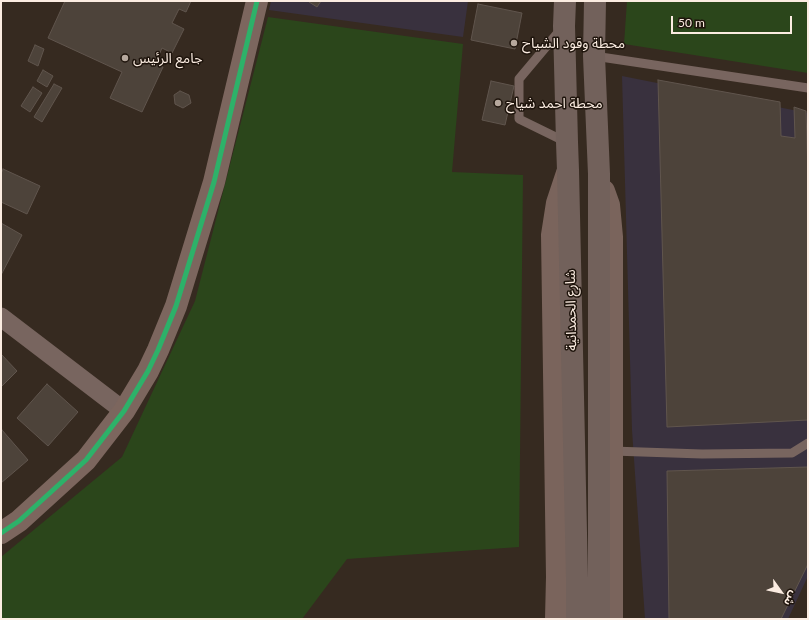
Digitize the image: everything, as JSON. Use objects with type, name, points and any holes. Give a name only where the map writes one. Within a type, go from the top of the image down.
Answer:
[{"type":"highway","name":"شارع الحمدانية","points":[[565,1],[566,142],[568,170],[577,619]]},
{"type":"highway","name":"شارع الحمدانية","points":[[595,1],[594,56],[599,174],[599,619]]},
{"type":"main road","points":[[556,619],[557,577],[552,235],[557,203],[568,170]]},
{"type":"main road","points":[[599,174],[608,205],[612,237],[612,619]]},
{"type":"street","points":[[1,533],[19,521],[86,460],[124,411],[148,371],[168,328],[176,306],[214,182],[257,1]]},
{"type":"street","points":[[1,317],[124,411]]},
{"type":"lane","points":[[564,26],[519,79],[519,119],[566,142]]},
{"type":"lane","points":[[594,56],[808,88]]},
{"type":"lane","points":[[612,451],[702,454],[792,453],[808,443]]},
{"type":"shaded area","points":[[271,1],[468,1],[463,37],[269,10]]},
{"type":"shaded area","points":[[622,76],[808,113],[808,576],[788,619],[645,619],[632,430]]},
{"type":"green space","points":[[627,1],[808,1],[808,73],[624,44]]},
{"type":"green space","points":[[268,17],[463,44],[452,172],[523,175],[519,547],[347,559],[302,619],[1,619],[1,557],[122,457],[195,301]]},
{"type":"building","name":"جامع الرئيس","points":[[65,1],[191,1],[186,12],[179,9],[172,23],[184,29],[172,53],[162,48],[155,64],[163,67],[142,112],[110,98],[122,72],[48,38]]},
{"type":"building","points":[[309,1],[321,1],[317,7]]},
{"type":"building","points":[[478,4],[522,13],[515,49],[471,40]]},
{"type":"building","points":[[35,45],[44,49],[38,66],[28,61]]},
{"type":"building","points":[[43,70],[53,76],[47,87],[37,81]]},
{"type":"building","points":[[658,80],[780,102],[781,136],[795,138],[794,107],[806,111],[808,173],[808,420],[667,427]]},
{"type":"building","name":"محطة احمد شياح","points":[[491,81],[514,86],[505,125],[482,120]]},
{"type":"building","points":[[54,84],[62,88],[42,122],[34,117]]},
{"type":"building","points":[[33,87],[42,93],[30,112],[21,106]]},
{"type":"building","points":[[180,91],[189,95],[191,103],[183,108],[175,104],[174,95]]},
{"type":"building","points":[[3,169],[40,186],[27,214],[1,202],[1,174]]},
{"type":"building","points":[[1,223],[22,235],[1,275]]},
{"type":"building","points":[[1,354],[17,371],[1,387]]},
{"type":"building","points":[[47,384],[78,412],[48,446],[17,418]]},
{"type":"building","points":[[2,430],[28,460],[1,483],[1,431]]},
{"type":"building","points":[[808,467],[808,564],[781,619],[669,619],[667,471]]},
{"type":"cycle path","points":[[1,533],[19,521],[86,460],[124,411],[148,371],[176,306],[214,182],[257,1]]},
{"type":"place","name":"محطة وقود الشياح","points":[[514,43]]},
{"type":"place","name":"جامع الرئيس","points":[[125,58]]},
{"type":"place","name":"محطة احمد شياح","points":[[498,103]]}]
